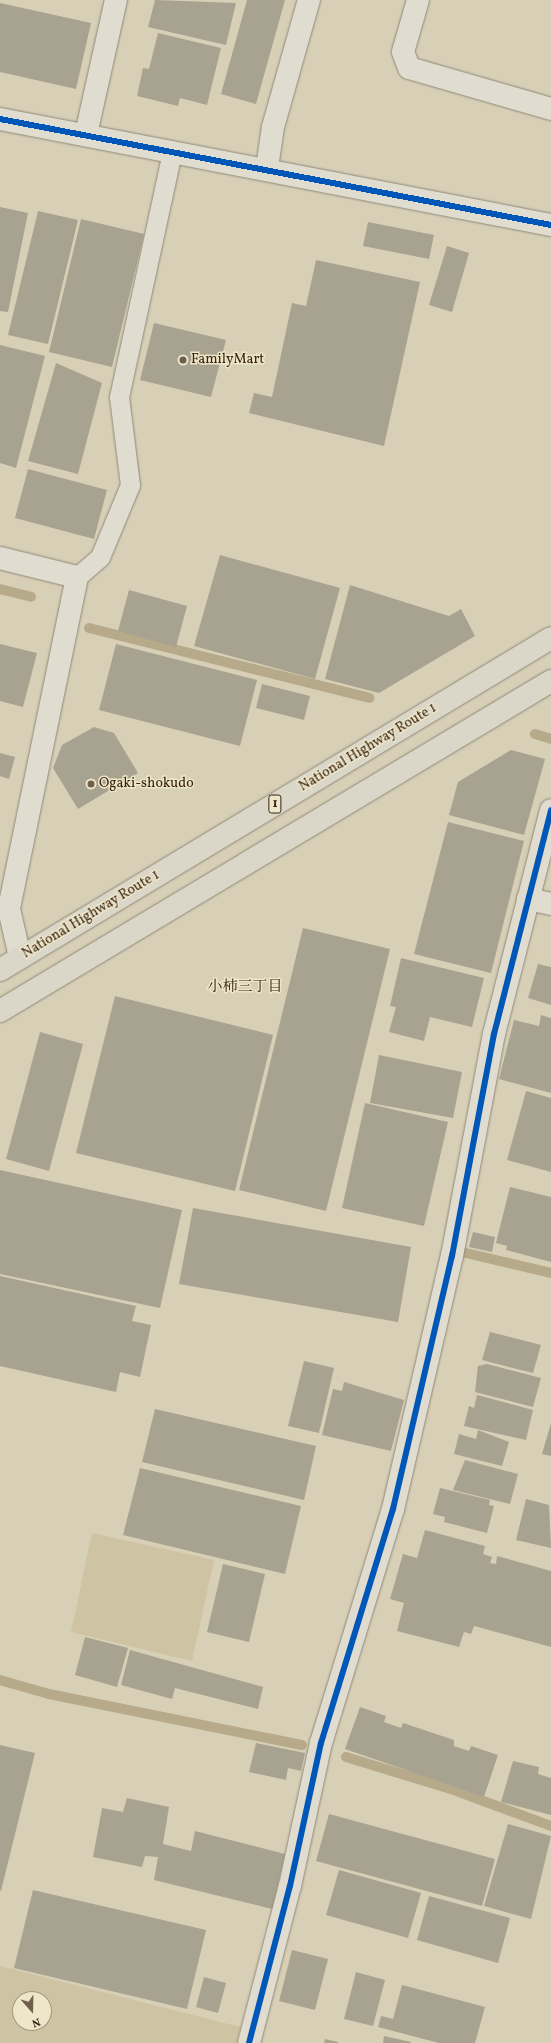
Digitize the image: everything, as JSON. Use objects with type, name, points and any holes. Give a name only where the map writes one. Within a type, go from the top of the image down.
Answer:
[{"type":"highway","name":"National Highway Route 1","points":[[0,970],[551,638]]},
{"type":"highway","points":[[0,1011],[551,681]]},
{"type":"street","points":[[86,134],[116,0]]},
{"type":"street","points":[[267,168],[273,127],[309,0]]},
{"type":"street","points":[[418,0],[403,52],[409,68],[551,109]]},
{"type":"street","points":[[0,119],[267,168],[551,225]]},
{"type":"street","points":[[0,558],[77,577],[9,909],[20,957]]},
{"type":"street","points":[[249,2043],[290,1886],[321,1743],[392,1509],[452,1256],[494,1034],[551,810]]},
{"type":"street","points":[[528,899],[551,904]]},
{"type":"lane","points":[[77,577],[100,557],[130,485],[119,397],[172,151]]},
{"type":"shaded area","points":[[92,1533],[214,1560],[192,1661],[71,1632]]},
{"type":"shaded area","points":[[0,1966],[240,2027],[236,2043],[0,2043]]},
{"type":"building","points":[[155,0],[236,3],[226,45],[148,27]]},
{"type":"building","points":[[247,0],[285,0],[256,104],[221,94]]},
{"type":"building","points":[[0,3],[91,23],[76,89],[0,72]]},
{"type":"building","points":[[158,33],[221,48],[207,105],[180,98],[178,106],[137,96],[143,68],[149,69]]},
{"type":"building","points":[[0,207],[28,213],[8,312],[0,311]]},
{"type":"building","points":[[38,211],[78,220],[48,344],[8,335]]},
{"type":"building","points":[[81,219],[144,234],[112,367],[49,352]]},
{"type":"building","points":[[368,222],[434,235],[429,259],[363,246]]},
{"type":"building","points":[[447,246],[469,253],[452,312],[429,305]]},
{"type":"building","points":[[316,260],[420,282],[384,446],[249,413],[254,393],[272,397],[292,303],[306,306]]},
{"type":"building","name":"FamilyMart","points":[[154,323],[226,340],[211,397],[140,380]]},
{"type":"building","points":[[0,345],[45,356],[16,468],[0,463]]},
{"type":"building","points":[[56,363],[102,383],[78,474],[28,461]]},
{"type":"building","points":[[28,469],[107,490],[94,539],[15,518]]},
{"type":"building","points":[[220,555],[340,588],[315,679],[194,646]]},
{"type":"building","points":[[350,585],[449,616],[461,609],[475,636],[379,693],[325,679]]},
{"type":"building","points":[[129,590],[187,606],[176,647],[118,631]]},
{"type":"building","points":[[0,644],[37,653],[23,707],[0,701]]},
{"type":"building","points":[[116,644],[257,680],[240,746],[99,710]]},
{"type":"building","points":[[262,684],[310,696],[304,720],[256,708]]},
{"type":"building","points":[[94,727],[114,733],[138,773],[78,809],[53,768],[62,745]]},
{"type":"building","points":[[511,750],[545,759],[524,835],[449,815],[458,782]]},
{"type":"building","points":[[0,753],[15,757],[9,779],[0,776]]},
{"type":"building","points":[[448,822],[524,841],[491,973],[414,954]]},
{"type":"building","points":[[303,928],[390,949],[326,1211],[239,1190]]},
{"type":"building","points":[[401,958],[484,978],[472,1027],[430,1017],[424,1041],[389,1032],[396,1007],[390,1006]]},
{"type":"building","points":[[538,964],[551,967],[551,1005],[528,998]]},
{"type":"building","points":[[115,996],[273,1035],[235,1191],[76,1153]]},
{"type":"building","points":[[541,1015],[551,1018],[551,1093],[499,1079],[514,1020],[539,1026]]},
{"type":"building","points":[[40,1032],[83,1044],[49,1171],[6,1159]]},
{"type":"building","points":[[379,1055],[462,1072],[453,1118],[370,1103]]},
{"type":"building","points":[[526,1091],[551,1098],[551,1172],[507,1160]]},
{"type":"building","points":[[365,1103],[448,1122],[424,1226],[342,1208]]},
{"type":"building","points":[[0,1170],[182,1210],[160,1308],[0,1274]]},
{"type":"building","points":[[510,1187],[551,1197],[551,1262],[506,1250],[507,1246],[496,1243]]},
{"type":"building","points":[[193,1208],[411,1247],[398,1322],[179,1284]]},
{"type":"building","points":[[473,1232],[495,1237],[492,1252],[469,1247]]},
{"type":"building","points":[[0,1276],[136,1306],[132,1321],[151,1325],[140,1377],[120,1372],[116,1392],[0,1366]]},
{"type":"building","points":[[490,1332],[541,1345],[533,1373],[482,1360]]},
{"type":"building","points":[[304,1361],[334,1368],[319,1433],[288,1426]]},
{"type":"building","points":[[487,1364],[541,1378],[533,1407],[475,1392],[478,1366]]},
{"type":"building","points":[[344,1382],[404,1400],[391,1451],[322,1435],[333,1389],[342,1391]]},
{"type":"building","points":[[477,1395],[533,1410],[526,1440],[464,1426],[469,1406],[474,1408]]},
{"type":"building","points":[[155,1409],[316,1446],[304,1500],[142,1462]]},
{"type":"building","points":[[551,1423],[551,1456],[542,1454]]},
{"type":"building","points":[[478,1430],[509,1442],[502,1466],[454,1454],[459,1434],[476,1439]]},
{"type":"building","points":[[465,1460],[518,1474],[510,1504],[453,1490]]},
{"type":"building","points":[[140,1468],[301,1506],[285,1574],[123,1535]]},
{"type":"building","points":[[440,1488],[490,1500],[489,1505],[494,1506],[487,1533],[444,1522],[445,1517],[433,1514]]},
{"type":"building","points":[[526,1499],[549,1505],[551,1548],[516,1540]]},
{"type":"building","points":[[425,1530],[485,1546],[483,1554],[492,1557],[490,1563],[496,1564],[497,1556],[551,1571],[551,1647],[474,1626],[471,1634],[464,1632],[459,1647],[397,1631],[404,1603],[390,1599],[403,1554],[417,1558]]},
{"type":"building","points":[[223,1564],[265,1574],[249,1642],[207,1632]]},
{"type":"building","points":[[85,1637],[128,1648],[117,1687],[75,1675]]},
{"type":"building","points":[[130,1650],[263,1687],[258,1709],[175,1688],[172,1699],[121,1685]]},
{"type":"building","points":[[360,1707],[386,1716],[384,1722],[401,1728],[403,1723],[454,1740],[454,1746],[469,1751],[471,1746],[498,1755],[484,1797],[345,1749]]},
{"type":"building","points":[[256,1743],[305,1753],[301,1771],[288,1768],[286,1780],[249,1772]]},
{"type":"building","points":[[0,1745],[35,1753],[1,1891],[0,1890]]},
{"type":"building","points":[[513,1761],[539,1767],[538,1774],[551,1778],[551,1815],[501,1802]]},
{"type":"building","points":[[127,1798],[169,1807],[163,1844],[191,1851],[195,1831],[285,1854],[272,1909],[154,1880],[158,1857],[145,1856],[142,1867],[93,1857],[102,1808],[123,1812]]},
{"type":"building","points":[[329,1814],[495,1859],[482,1906],[316,1861]]},
{"type":"building","points":[[508,1824],[551,1836],[531,1919],[484,1906]]},
{"type":"building","points":[[339,1870],[421,1893],[408,1938],[326,1915]]},
{"type":"building","points":[[33,1890],[206,1930],[187,2009],[14,1968]]},
{"type":"building","points":[[429,1896],[510,1918],[498,1963],[417,1940]]},
{"type":"building","points":[[292,1950],[328,1959],[315,2010],[279,2001]]},
{"type":"building","points":[[356,1972],[385,1980],[373,2026],[344,2019]]},
{"type":"building","points":[[204,1977],[226,1983],[218,2013],[196,2007]]},
{"type":"building","points":[[402,1985],[485,2007],[475,2043],[439,2043],[378,2027],[381,2016],[393,2019]]},
{"type":"building","points":[[384,2036],[411,2042],[411,2043],[383,2043]]},
{"type":"building","points":[[325,2039],[338,2042],[338,2043],[324,2043]]},
{"type":"waterway","points":[[0,589],[31,597]]},
{"type":"waterway","points":[[89,628],[369,698]]},
{"type":"waterway","points":[[535,734],[551,739]]},
{"type":"waterway","points":[[466,1253],[551,1273]]},
{"type":"waterway","points":[[0,1680],[49,1694],[302,1745]]},
{"type":"waterway","points":[[346,1757],[454,1790],[551,1826]]},
{"type":"cycle path","points":[[0,119],[551,225]]},
{"type":"cycle path","points":[[249,2043],[290,1886],[321,1743],[393,1509],[452,1256],[494,1034],[551,810]]},
{"type":"place","name":"FamilyMart","points":[[183,360]]},
{"type":"place","name":"Ogaki-shokudo","points":[[91,784]]},
{"type":"district","name":"小柿三丁目","points":[[245,988]]}]
